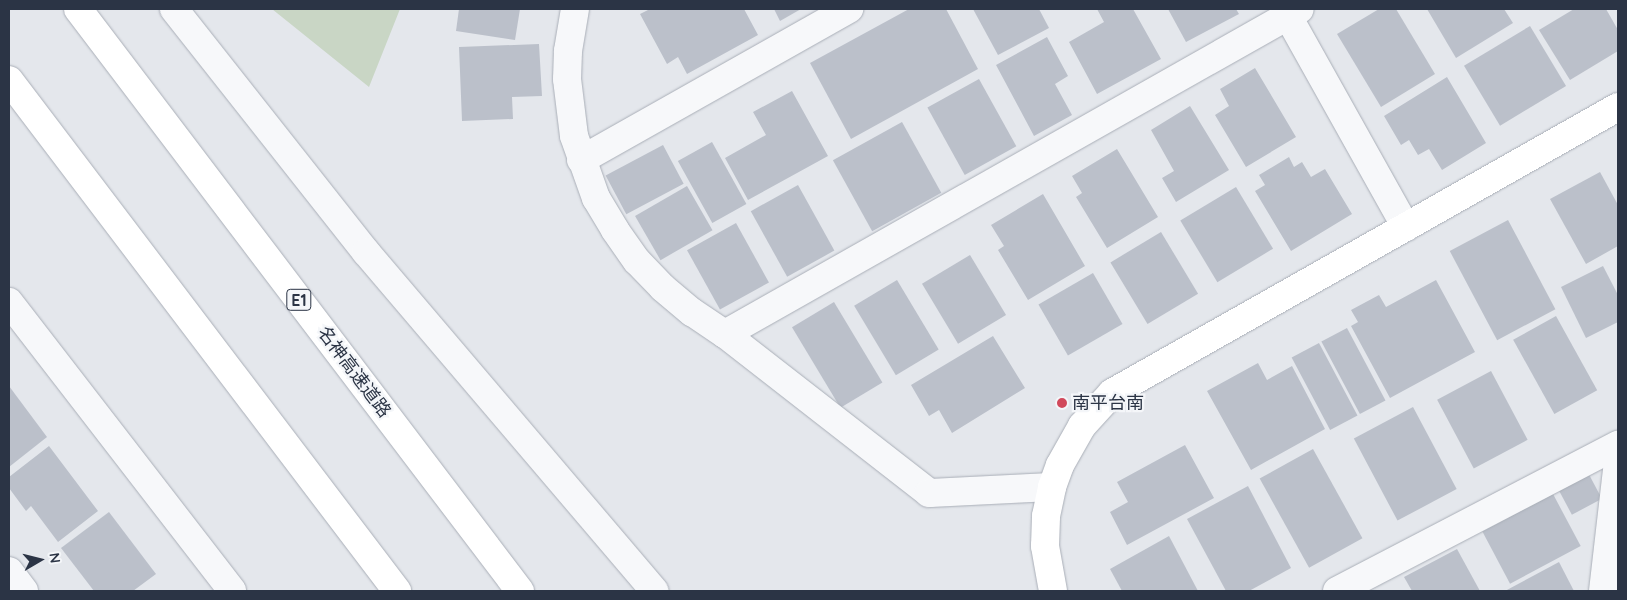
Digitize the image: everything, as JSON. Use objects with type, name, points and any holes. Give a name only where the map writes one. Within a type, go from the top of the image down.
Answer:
[{"type":"main road","name":"名神高速道路","points":[[78,9],[520,591]]},
{"type":"main road","points":[[9,80],[397,591]]},
{"type":"main road","points":[[1053,591],[1045,546],[1046,516],[1052,487],[1060,465],[1078,432],[1112,393],[1618,107]]},
{"type":"street","points":[[174,9],[366,252],[655,591]]},
{"type":"street","points":[[575,9],[568,50],[567,79],[574,136],[581,160],[596,198],[615,230],[637,261],[663,288],[929,493],[1052,487]]},
{"type":"street","points":[[581,160],[849,9]]},
{"type":"street","points":[[725,334],[1291,11],[1406,227]]},
{"type":"street","points":[[9,302],[232,591]]},
{"type":"street","points":[[1337,591],[1618,445]]},
{"type":"street","points":[[1603,591],[1618,462]]},
{"type":"street","points":[[9,572],[24,591]]},
{"type":"green space","points":[[272,9],[400,9],[369,87]]},
{"type":"building","points":[[459,9],[520,9],[515,40],[456,31]]},
{"type":"building","points":[[650,9],[744,9],[758,35],[687,74],[678,57],[667,64],[640,14]]},
{"type":"building","points":[[774,9],[801,9],[780,21]]},
{"type":"building","points":[[909,9],[946,9],[978,69],[851,139],[810,63]]},
{"type":"building","points":[[973,9],[1039,9],[1049,28],[998,55]]},
{"type":"building","points":[[1097,9],[1133,9],[1161,59],[1097,94],[1069,42],[1104,22]]},
{"type":"building","points":[[1168,9],[1236,9],[1239,14],[1186,42]]},
{"type":"building","points":[[1379,9],[1396,9],[1435,74],[1381,107],[1337,34]]},
{"type":"building","points":[[1427,9],[1504,9],[1513,23],[1456,58]]},
{"type":"building","points":[[1574,9],[1606,9],[1618,30],[1618,51],[1570,80],[1539,30]]},
{"type":"building","points":[[1530,26],[1566,86],[1500,126],[1464,66]]},
{"type":"building","points":[[1047,37],[1068,76],[1055,84],[1072,115],[1034,136],[996,65]]},
{"type":"building","points":[[539,44],[542,96],[512,97],[513,119],[462,121],[459,47]]},
{"type":"building","points":[[1255,68],[1296,137],[1246,167],[1215,115],[1229,106],[1220,89]]},
{"type":"building","points":[[1447,77],[1486,143],[1442,170],[1429,149],[1418,155],[1409,140],[1401,145],[1384,116]]},
{"type":"building","points":[[979,79],[1016,146],[965,175],[927,108]]},
{"type":"building","points":[[792,91],[828,156],[748,200],[725,158],[766,135],[753,112]]},
{"type":"building","points":[[1190,106],[1229,170],[1176,202],[1162,178],[1174,171],[1151,130]]},
{"type":"building","points":[[902,122],[941,193],[872,231],[833,160]]},
{"type":"building","points":[[712,142],[746,204],[712,223],[678,161]]},
{"type":"building","points":[[663,145],[684,184],[626,214],[606,176]]},
{"type":"building","points":[[1117,149],[1158,217],[1107,248],[1076,197],[1082,193],[1072,176]]},
{"type":"building","points":[[1289,157],[1294,167],[1302,162],[1311,177],[1325,169],[1352,214],[1291,251],[1255,191],[1265,185],[1259,175]]},
{"type":"building","points":[[1600,172],[1618,205],[1618,246],[1586,264],[1550,199]]},
{"type":"building","points":[[798,185],[834,251],[787,277],[751,211]]},
{"type":"building","points":[[687,186],[712,230],[661,260],[635,216]]},
{"type":"building","points":[[1236,187],[1273,249],[1217,282],[1180,220]]},
{"type":"building","points":[[1043,194],[1085,266],[1028,300],[998,250],[1004,246],[991,225]]},
{"type":"building","points":[[1508,220],[1555,309],[1497,340],[1450,251]]},
{"type":"building","points":[[736,223],[769,282],[720,310],[687,250]]},
{"type":"building","points":[[1161,232],[1198,294],[1148,324],[1110,262]]},
{"type":"building","points":[[970,255],[1006,315],[958,344],[922,284]]},
{"type":"building","points":[[1603,266],[1618,295],[1618,322],[1586,338],[1561,287]]},
{"type":"building","points":[[1093,273],[1122,324],[1068,356],[1038,304]]},
{"type":"building","points":[[897,280],[939,349],[896,375],[854,306]]},
{"type":"building","points":[[1436,280],[1475,352],[1390,398],[1351,326],[1358,322],[1351,310],[1379,295],[1386,307]]},
{"type":"building","points":[[834,302],[882,383],[840,408],[792,327]]},
{"type":"building","points":[[1556,316],[1597,390],[1554,414],[1513,340]]},
{"type":"building","points":[[1347,328],[1385,400],[1360,414],[1321,342]]},
{"type":"building","points":[[993,336],[1025,388],[952,433],[939,410],[929,416],[911,385]]},
{"type":"building","points":[[1319,343],[1357,415],[1330,430],[1292,358]]},
{"type":"building","points":[[1258,363],[1267,380],[1292,366],[1325,429],[1251,470],[1207,391]]},
{"type":"building","points":[[1491,371],[1528,440],[1474,469],[1437,400]]},
{"type":"building","points":[[9,386],[47,437],[9,467]]},
{"type":"building","points":[[1413,407],[1457,489],[1398,521],[1354,438]]},
{"type":"building","points":[[1185,445],[1214,498],[1127,545],[1110,512],[1128,502],[1117,482]]},
{"type":"building","points":[[49,446],[98,511],[58,542],[31,506],[26,511],[9,488],[9,477]]},
{"type":"building","points":[[1313,449],[1362,538],[1309,568],[1260,479]]},
{"type":"building","points":[[1585,467],[1602,499],[1572,515],[1555,483]]},
{"type":"building","points":[[1248,486],[1291,568],[1249,591],[1226,591],[1187,519]]},
{"type":"building","points":[[1553,494],[1581,546],[1510,584],[1482,532]]},
{"type":"building","points":[[109,512],[156,574],[133,591],[94,591],[61,548]]},
{"type":"building","points":[[1169,536],[1198,591],[1122,591],[1110,569]]},
{"type":"building","points":[[1457,549],[1480,591],[1412,591],[1404,577]]},
{"type":"building","points":[[1559,562],[1574,591],[1505,591]]},
{"type":"place","name":"南平台南","points":[[1062,403]]}]
